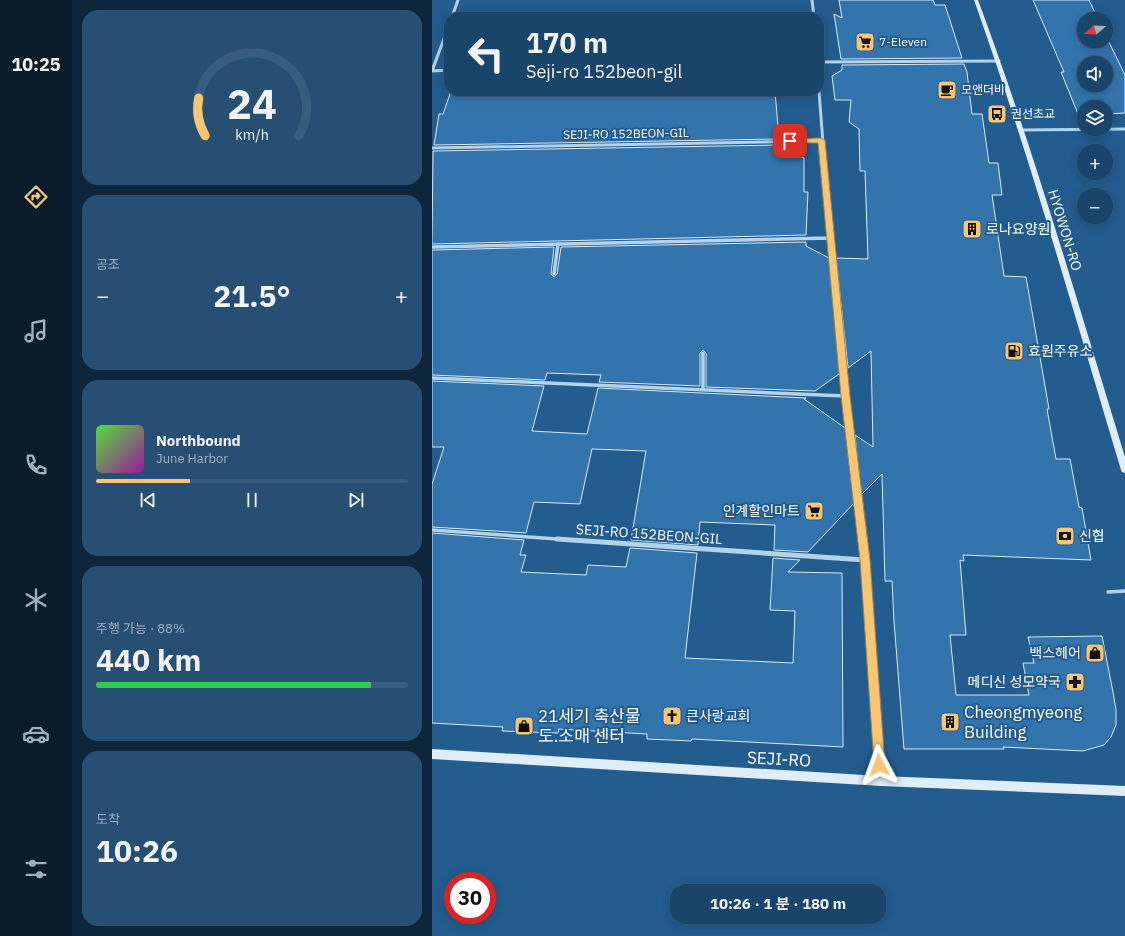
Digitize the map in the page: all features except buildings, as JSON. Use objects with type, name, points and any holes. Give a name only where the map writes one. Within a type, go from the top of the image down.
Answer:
[{"type":"street","points":[[454,12],[458,0]]},
{"type":"street","points":[[812,0],[813,12]]},
{"type":"street","name":"HYOWON-RO","points":[[976,0],[999,60],[1022,130],[1125,470]]},
{"type":"street","points":[[444,39],[432,71],[444,70]]},
{"type":"street","points":[[824,62],[999,60]]},
{"type":"street","points":[[819,96],[821,140],[845,396],[865,560],[881,781]]},
{"type":"street","points":[[1022,130],[1125,129]]},
{"type":"street","name":"SEJI-RO 152BEON-GIL","points":[[432,148],[821,140]]},
{"type":"street","points":[[432,247],[830,238]]},
{"type":"street","points":[[554,274],[558,244]]},
{"type":"street","points":[[703,353],[703,390]]},
{"type":"street","points":[[432,378],[845,396]]},
{"type":"street","name":"SEJI-RO 152BEON-GIL","points":[[432,530],[865,560]]},
{"type":"street","name":"SEJI-RO","points":[[432,754],[881,781],[1125,791]]},
{"type":"lane","points":[[1108,592],[1125,591]]},
{"type":"place","name":"7-Eleven","points":[[865,42]]},
{"type":"place","name":"모앤더비","points":[[947,90]]},
{"type":"place","name":"권선초교","points":[[997,114]]},
{"type":"place","name":"로나요양원","points":[[972,229]]},
{"type":"place","name":"효원주유소","points":[[1014,351]]},
{"type":"place","name":"인계할인마트","points":[[814,511]]},
{"type":"place","name":"신협","points":[[1065,536]]},
{"type":"place","name":"백스헤어","points":[[1095,653]]},
{"type":"place","name":"메디신 성모약국","points":[[1075,682]]},
{"type":"place","name":"큰사랑교회","points":[[672,716]]},
{"type":"place","name":"Cheongmyeong Building","points":[[950,722]]},
{"type":"place","name":"21세기 축산물 도.소매 센터","points":[[524,726]]},
{"type":"route","points":[[790,141],[821,140],[845,396],[865,560],[879,765]]}]
